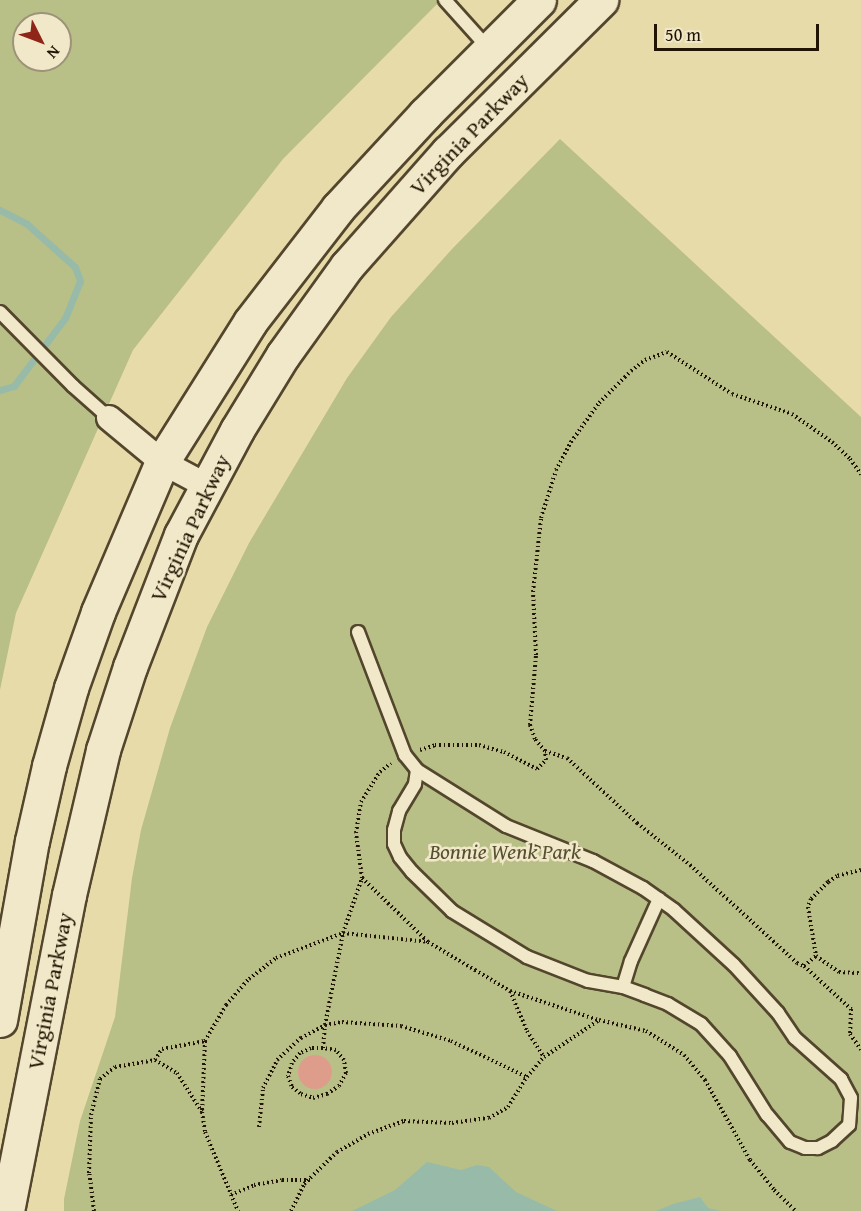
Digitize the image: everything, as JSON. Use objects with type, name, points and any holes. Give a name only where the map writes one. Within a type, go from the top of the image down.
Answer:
[{"type":"main road","name":"Virginia Parkway","points":[[0,1020],[34,831],[68,699],[98,612],[162,462],[250,322],[320,231],[425,114],[539,0]]},
{"type":"main road","name":"Virginia Parkway","points":[[7,1211],[69,895],[103,750],[129,667],[181,535],[237,430],[283,355],[340,275],[442,160],[601,0]]},
{"type":"main road","points":[[489,49],[522,81]]},
{"type":"street","points":[[109,418],[162,462],[207,486]]},
{"type":"lane","points":[[445,0],[489,49]]},
{"type":"lane","points":[[3,315],[73,386],[109,418]]},
{"type":"lane","points":[[358,632],[405,755],[417,771],[506,826],[593,861],[659,899],[734,965],[778,1013],[795,1038],[833,1069],[855,1093],[849,1125],[839,1136],[818,1148],[805,1148],[790,1142],[767,1115],[730,1056],[701,1024],[668,1004],[623,987],[588,981],[527,957],[452,911],[412,872],[400,857],[394,844],[394,830],[399,811],[415,784],[417,771]]},
{"type":"lane","points":[[623,987],[630,961],[659,899]]},
{"type":"path","points":[[323,1048],[325,1025],[343,933],[362,878],[356,834],[361,802],[380,772],[405,755],[435,745],[479,745],[504,752],[537,769],[546,760],[545,752],[535,739],[530,725],[536,655],[533,592],[541,518],[556,470],[571,442],[599,403],[645,360],[667,352],[732,394],[792,414],[832,442],[850,459],[861,474]]},
{"type":"path","points":[[545,752],[567,758],[637,823],[690,865],[773,943],[804,966],[851,1009],[850,1034],[861,1050]]},
{"type":"path","points":[[861,870],[837,876],[811,899],[808,915],[816,956],[839,972],[861,973]]},
{"type":"path","points":[[362,878],[428,942],[510,991],[599,1020],[646,1031],[684,1055],[705,1080],[750,1160],[774,1190],[796,1211]]},
{"type":"path","points":[[238,1211],[205,1132],[202,1112],[205,1041],[226,1005],[249,979],[276,958],[343,933],[428,942]]},
{"type":"path","points":[[804,966],[816,956]]},
{"type":"path","points":[[510,991],[527,1032],[544,1057]]},
{"type":"path","points":[[291,1211],[304,1184],[336,1152],[368,1134],[404,1121],[452,1123],[489,1118],[508,1107],[527,1077],[544,1057],[599,1020]]},
{"type":"path","points":[[259,1127],[262,1088],[277,1060],[301,1038],[325,1025],[342,1022],[401,1026],[451,1041],[527,1077]]},
{"type":"path","points":[[155,1060],[162,1049],[205,1041]]},
{"type":"path","points":[[311,1048],[323,1048],[336,1050],[344,1060],[346,1073],[339,1086],[327,1095],[314,1098],[301,1094],[292,1087],[288,1076],[292,1063],[300,1053],[311,1048]]},
{"type":"path","points":[[94,1211],[89,1173],[91,1115],[100,1079],[116,1067],[155,1060],[177,1073],[202,1112]]},
{"type":"path","points":[[231,1195],[254,1185],[282,1180],[310,1180]]},
{"type":"green space","points":[[0,0],[441,0],[283,159],[133,350],[16,613],[0,690]]},
{"type":"green space","name":"Bonnie Wenk Park","points":[[560,139],[861,417],[861,1211],[64,1211],[64,1199],[80,1121],[115,1017],[132,878],[141,830],[170,728],[207,627],[249,543],[347,378],[391,317],[452,249]]},
{"type":"shaded area","points":[[427,1162],[461,1170],[477,1165],[489,1167],[516,1192],[557,1211],[352,1211],[395,1190]]},
{"type":"shaded area","points":[[700,1197],[708,1208],[721,1211],[656,1211],[673,1204]]},
{"type":"building","points":[[315,1055],[327,1060],[332,1072],[327,1084],[315,1089],[303,1084],[298,1072],[303,1060]]},
{"type":"waterway","points":[[0,210],[27,224],[75,267],[80,281],[65,318],[14,386],[0,390]]}]
